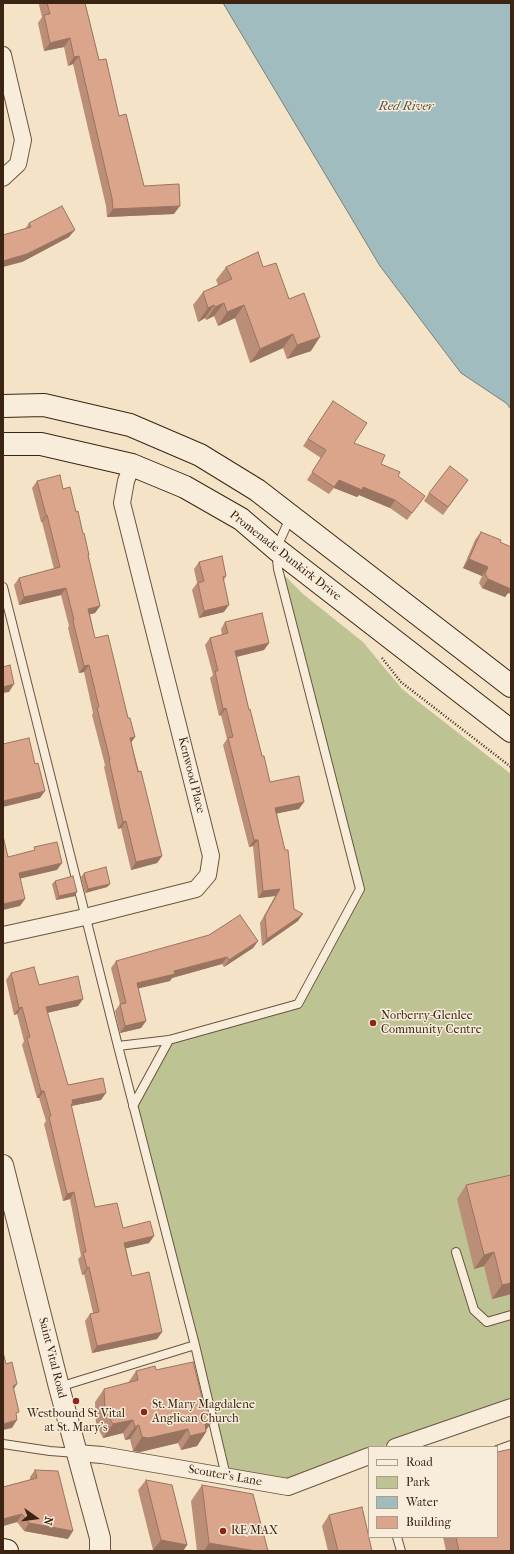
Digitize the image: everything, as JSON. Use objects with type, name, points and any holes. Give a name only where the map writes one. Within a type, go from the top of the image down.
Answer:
[{"type":"main road","points":[[3,406],[44,405],[130,425],[200,455],[257,490],[511,686]]},
{"type":"main road","name":"Promenade Dunkirk Drive","points":[[3,444],[41,444],[132,465],[186,487],[241,519],[276,549],[511,731]]},
{"type":"main road","points":[[3,1550],[7,1551]]},
{"type":"street","points":[[3,55],[23,140],[18,164],[3,178]]},
{"type":"street","name":"Kenwood Place","points":[[3,935],[85,917],[196,889],[208,874],[211,856],[122,503],[126,481],[132,465]]},
{"type":"street","name":"Saint Vital Road","points":[[3,1165],[76,1453],[100,1538],[100,1551]]},
{"type":"street","points":[[398,1446],[511,1407]]},
{"type":"street","name":"Scouter's Lane","points":[[76,1453],[102,1455],[288,1487],[368,1456]]},
{"type":"lane","points":[[118,1046],[169,1040],[298,1004],[360,889],[278,569],[276,549],[291,516]]},
{"type":"lane","points":[[3,587],[85,917],[195,1345],[226,1476]]},
{"type":"lane","points":[[133,1106],[169,1040]]},
{"type":"lane","points":[[456,1252],[474,1310],[487,1322],[511,1315]]},
{"type":"lane","points":[[59,1387],[195,1345]]},
{"type":"lane","points":[[3,1444],[76,1453]]},
{"type":"lane","points":[[498,1450],[511,1445]]},
{"type":"lane","points":[[397,1538],[400,1551]]},
{"type":"path","points":[[377,652],[401,682],[511,768]]},
{"type":"green space","name":"Norberry-Glenlee Community Centre","points":[[278,569],[303,594],[363,642],[402,689],[511,774],[511,1401],[498,1404],[384,1446],[368,1446],[368,1452],[288,1482],[230,1471],[138,1107],[169,1040],[301,1007],[365,889]]},
{"type":"water","name":"Red River","points":[[223,3],[511,3],[511,409],[506,403],[461,373],[380,266]]},
{"type":"building","points":[[47,3],[85,3],[99,60],[106,59],[119,116],[126,114],[144,186],[179,184],[180,206],[113,209],[112,198],[79,56],[74,57],[70,38],[50,43],[44,15],[50,14]]},
{"type":"building","points":[[62,206],[75,230],[27,254],[3,261],[3,235],[31,227],[29,223]]},
{"type":"building","points":[[258,252],[263,267],[276,263],[289,299],[304,293],[320,337],[297,345],[293,334],[260,349],[244,305],[227,312],[224,303],[208,308],[203,292],[232,279],[226,267]]},
{"type":"building","points":[[333,401],[367,423],[354,443],[385,455],[381,464],[400,472],[398,476],[425,496],[412,513],[395,500],[363,487],[362,490],[339,480],[334,487],[312,472],[326,450],[308,439]]},
{"type":"building","points":[[450,466],[468,480],[448,507],[429,493]]},
{"type":"building","points":[[60,475],[63,489],[70,487],[76,512],[78,511],[100,606],[88,609],[95,638],[108,635],[128,718],[130,718],[135,737],[130,738],[138,772],[141,771],[162,856],[136,862],[126,821],[123,822],[97,708],[99,707],[89,665],[84,666],[66,588],[24,597],[19,578],[60,567],[37,481]]},
{"type":"building","points":[[481,532],[501,540],[500,542],[511,547],[511,589],[488,579],[485,574],[488,567],[469,559]]},
{"type":"building","points":[[222,556],[226,576],[223,577],[229,605],[204,611],[198,583],[204,581],[199,562]]},
{"type":"building","points":[[262,613],[269,643],[235,651],[249,710],[250,709],[262,756],[264,756],[270,782],[299,776],[304,802],[275,808],[285,850],[288,850],[294,909],[303,914],[267,939],[265,916],[280,889],[263,891],[258,840],[254,840],[228,738],[233,737],[226,708],[223,709],[215,671],[218,671],[210,638],[228,633],[225,622]]},
{"type":"building","points":[[10,665],[14,684],[3,687],[3,667]]},
{"type":"building","points":[[29,738],[35,764],[38,763],[45,791],[3,801],[3,744]]},
{"type":"building","points":[[3,836],[8,857],[35,850],[34,847],[57,842],[62,863],[19,873],[25,899],[3,904]]},
{"type":"building","points":[[106,867],[110,884],[88,889],[84,873]]},
{"type":"building","points":[[73,876],[77,892],[59,896],[55,881]]},
{"type":"building","points":[[240,915],[258,941],[229,960],[227,957],[174,971],[175,974],[137,983],[146,1021],[125,1026],[120,1004],[126,1003],[116,961],[209,935]]},
{"type":"building","points":[[34,967],[39,985],[78,976],[83,999],[46,1007],[68,1085],[103,1078],[106,1093],[72,1100],[73,1104],[71,1104],[95,1207],[117,1203],[123,1228],[150,1221],[154,1236],[124,1243],[132,1276],[149,1272],[162,1332],[97,1346],[90,1314],[99,1312],[89,1267],[87,1268],[83,1252],[86,1252],[74,1192],[67,1194],[49,1117],[51,1116],[44,1091],[41,1091],[27,1038],[30,1037],[22,1007],[19,1008],[11,973]]},
{"type":"building","points":[[511,1175],[511,1283],[502,1285],[494,1252],[484,1255],[466,1185]]},
{"type":"building","points":[[3,1352],[6,1364],[12,1362],[17,1384],[13,1386],[19,1412],[16,1413],[17,1420],[3,1424]]},
{"type":"building","name":"St. Mary Magdalene Anglican Church","points":[[193,1362],[205,1409],[208,1409],[211,1423],[205,1424],[206,1432],[190,1436],[188,1429],[149,1438],[142,1437],[139,1425],[135,1427],[133,1420],[113,1424],[105,1410],[104,1389],[138,1380],[136,1371],[155,1366],[156,1370]]},
{"type":"building","points":[[511,1449],[511,1551],[459,1551],[456,1538],[498,1538],[498,1452]]},
{"type":"building","points":[[35,1470],[58,1471],[73,1531],[29,1523],[22,1514],[3,1519],[3,1487],[37,1478]]},
{"type":"building","points":[[146,1480],[172,1485],[187,1545],[161,1540]]},
{"type":"building","points":[[202,1485],[253,1494],[268,1551],[256,1551],[209,1543]]},
{"type":"building","points":[[362,1507],[372,1551],[338,1551],[329,1515]]},
{"type":"place","name":"Norberry-Glenlee Community Centre","points":[[373,1023]]},
{"type":"place","name":"Westbound St Vital at St. Mary's","points":[[76,1401]]},
{"type":"place","name":"St. Mary Magdalene Anglican Church","points":[[144,1412]]},
{"type":"place","name":"RE/MAX","points":[[223,1531]]}]
